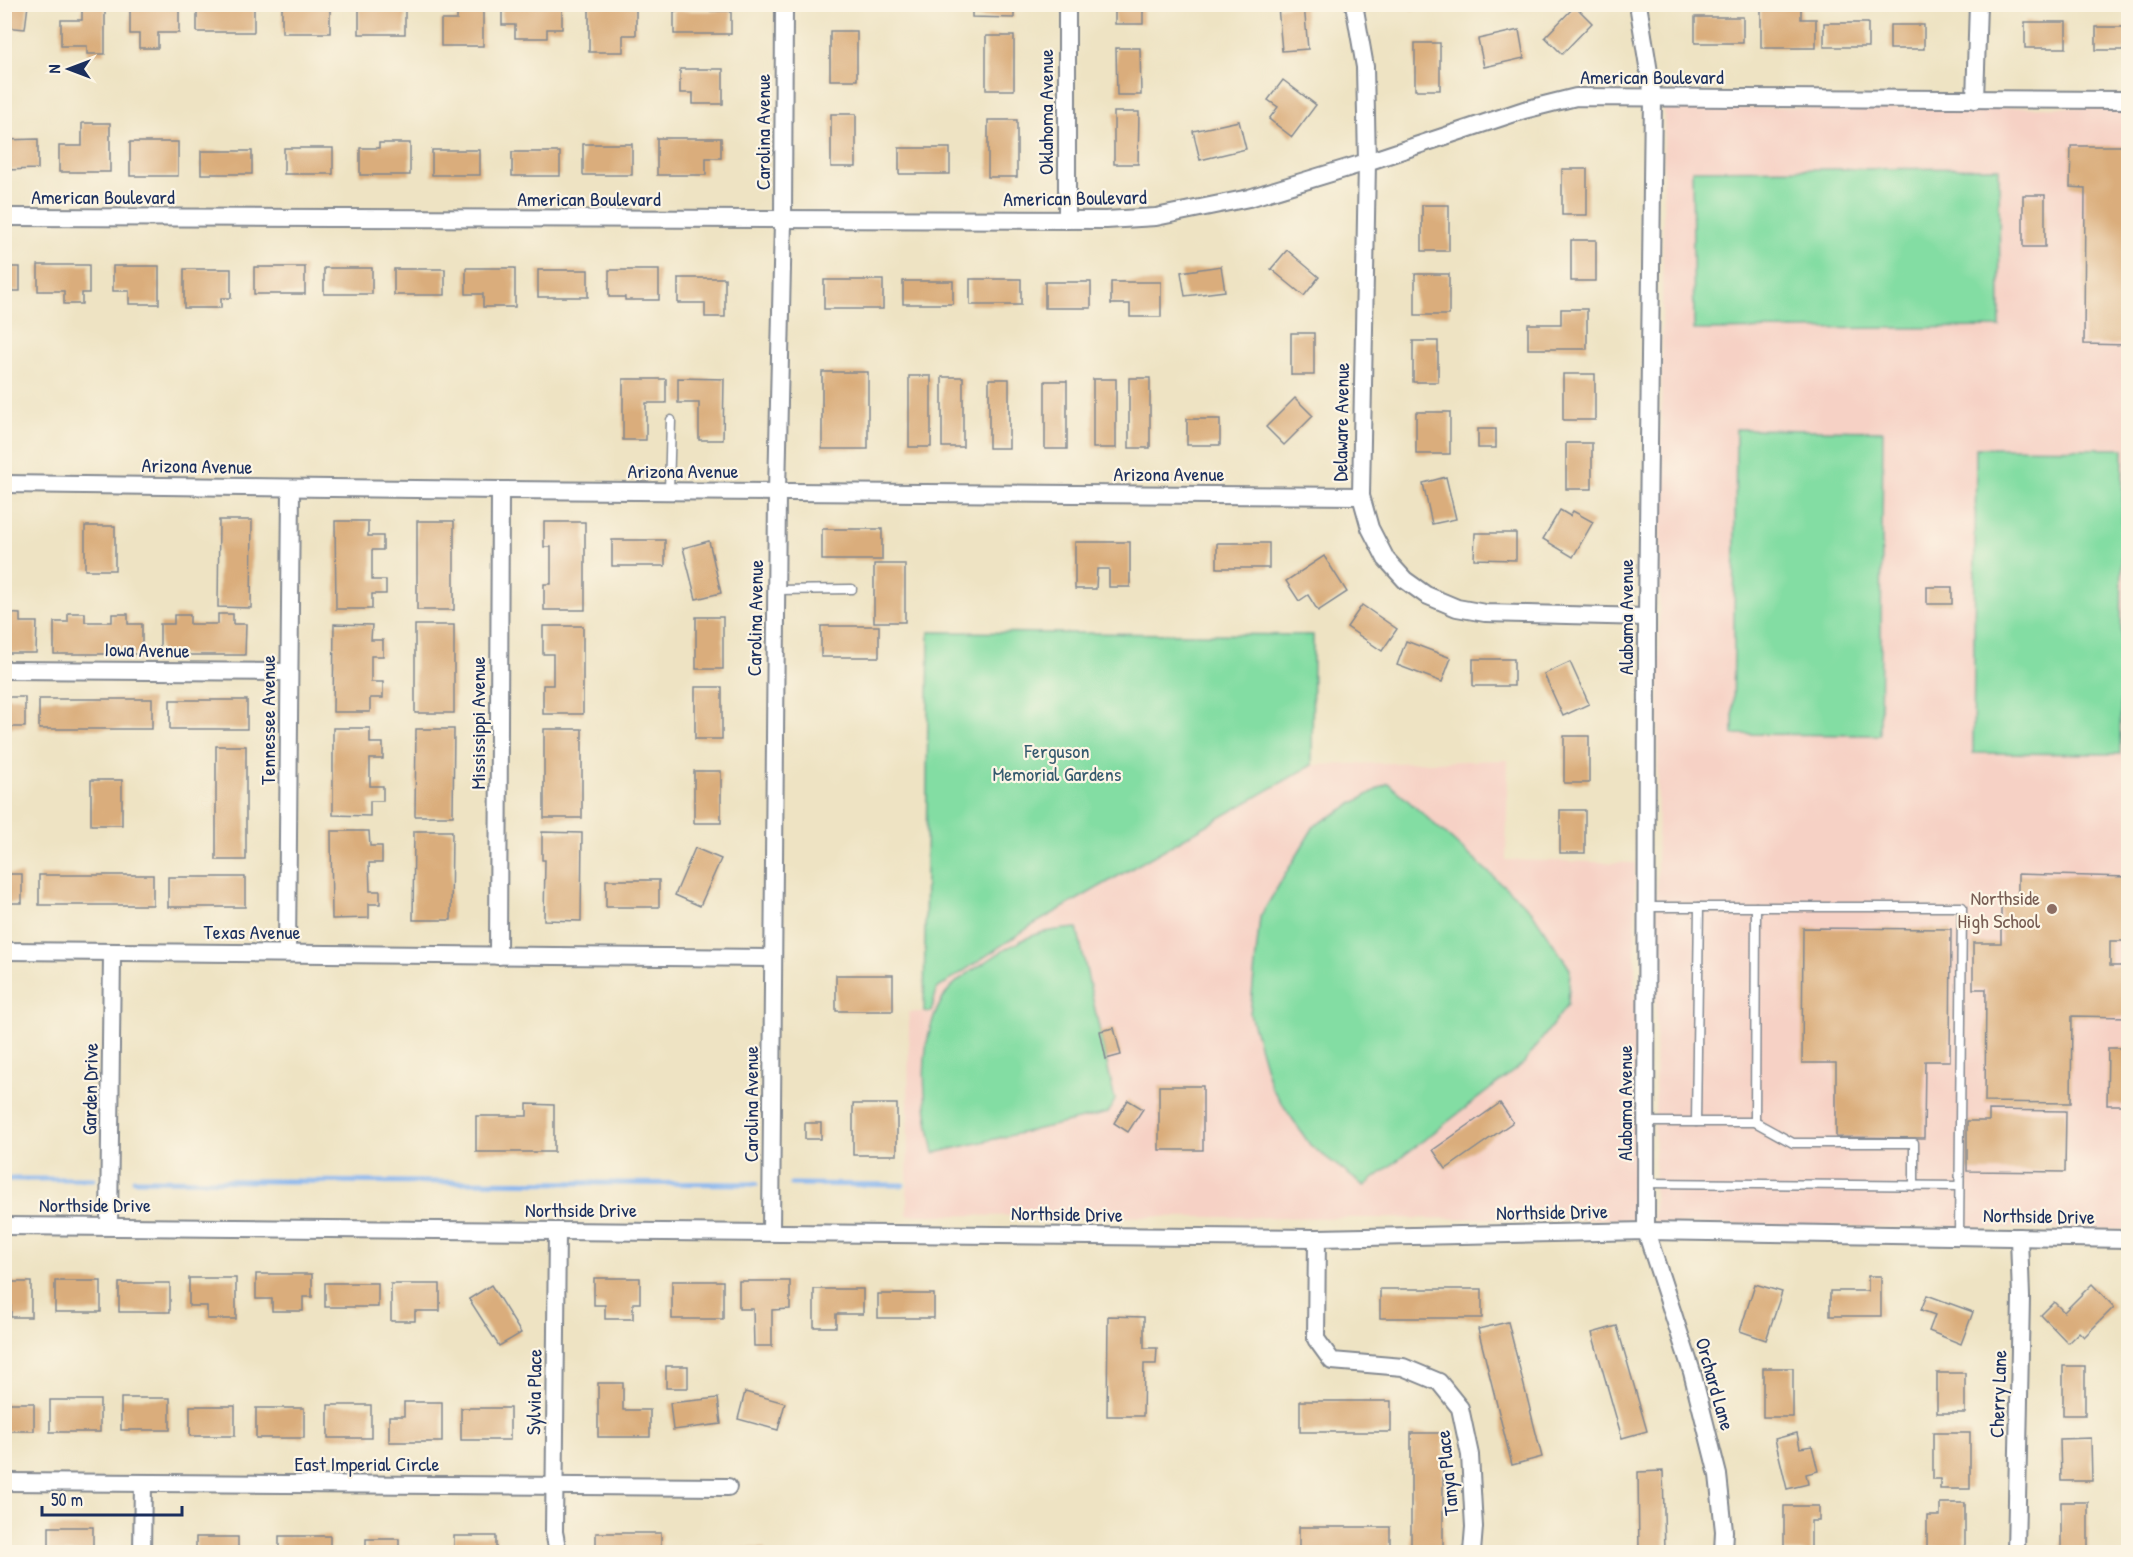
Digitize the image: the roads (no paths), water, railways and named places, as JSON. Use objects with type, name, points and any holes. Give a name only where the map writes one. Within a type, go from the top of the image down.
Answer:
[{"type":"street","name":"Carolina Avenue","points":[[771,1232],[772,958],[784,4]]},
{"type":"street","name":"Oklahoma Avenue","points":[[1067,4],[1067,220]]},
{"type":"street","name":"Delaware Avenue","points":[[1354,4],[1365,67],[1367,162],[1361,496],[1370,528],[1386,559],[1405,580],[1426,595],[1457,608],[1485,613],[1647,617]]},
{"type":"street","name":"Alabama Avenue","points":[[1638,4],[1653,97],[1647,617],[1646,1231]]},
{"type":"street","points":[[1975,100],[1977,4]]},
{"type":"street","name":"American Boulevard","points":[[4,217],[783,221],[1106,220],[1156,217],[1249,198],[1524,110],[1576,97],[2128,100]]},
{"type":"street","name":"Arizona Avenue","points":[[4,484],[1361,496]]},
{"type":"street","name":"Tennessee Avenue","points":[[287,953],[291,488]]},
{"type":"street","name":"Mississippi Avenue","points":[[498,956],[500,490]]},
{"type":"street","name":"Iowa Avenue","points":[[4,670],[289,672]]},
{"type":"street","name":"Texas Avenue","points":[[4,951],[772,958]]},
{"type":"street","name":"Garden Drive","points":[[109,1226],[112,953]]},
{"type":"street","name":"Northside Drive","points":[[4,1226],[1317,1238],[1646,1231],[2128,1239]]},
{"type":"street","name":"Sylvia Place","points":[[557,1231],[554,1532],[558,1552]]},
{"type":"street","name":"Orchard Lane","points":[[1646,1231],[1692,1372],[1718,1475],[1724,1531],[1723,1552]]},
{"type":"street","name":"Cherry Lane","points":[[2016,1552],[2021,1297],[2019,1237]]},
{"type":"street","name":"Tanya Place","points":[[1317,1238],[1317,1339],[1332,1361],[1403,1366],[1439,1382],[1460,1408],[1470,1455],[1474,1527],[1472,1552]]},
{"type":"street","name":"East Imperial Circle","points":[[4,1482],[728,1487]]},
{"type":"street","points":[[142,1552],[143,1483]]},
{"type":"lane","points":[[669,491],[671,420]]},
{"type":"lane","points":[[776,590],[852,589]]},
{"type":"lane","points":[[1646,908],[1962,907],[1959,1236]]},
{"type":"lane","points":[[1696,1122],[1699,908]]},
{"type":"lane","points":[[1755,1122],[1756,908]]},
{"type":"lane","points":[[1646,1122],[1755,1122],[1793,1143],[1914,1143],[1914,1186]]},
{"type":"lane","points":[[1646,1183],[1959,1186]]},
{"type":"waterway","points":[[4,1179],[93,1179]]},
{"type":"waterway","points":[[134,1180],[756,1184]]},
{"type":"waterway","points":[[791,1184],[903,1185]]},
{"type":"place","name":"Northside High School","points":[[2052,909]]},
{"type":"park label","name":"Ferguson Memorial Gardens","points":[[1057,762]]}]
